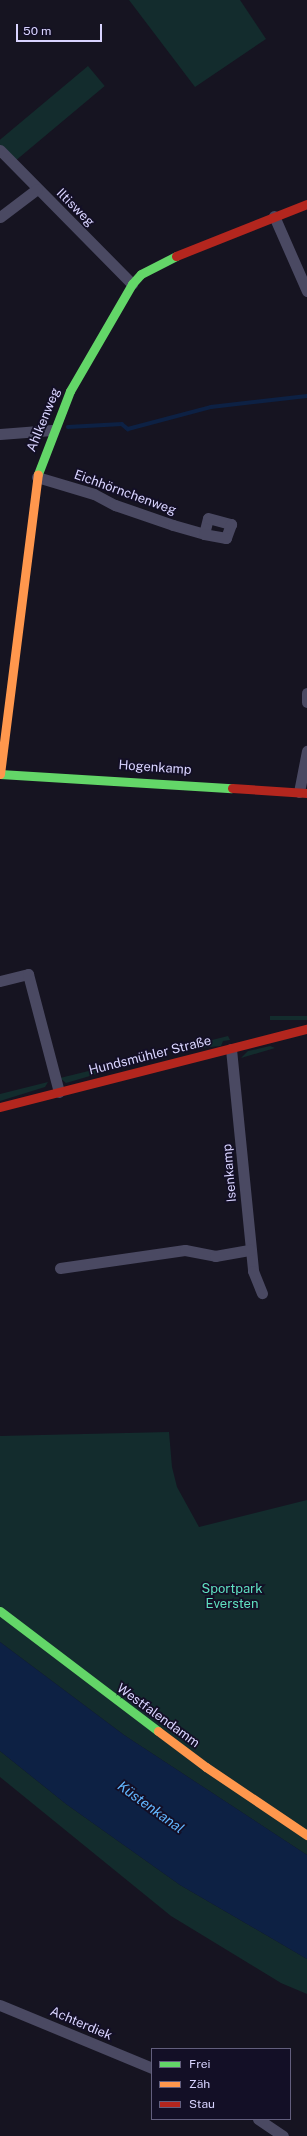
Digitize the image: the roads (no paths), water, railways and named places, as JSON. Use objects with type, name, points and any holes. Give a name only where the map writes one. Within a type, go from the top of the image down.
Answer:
[{"type":"street","name":"Iltisweg","points":[[0,150],[132,284]]},
{"type":"street","points":[[0,217],[37,189]]},
{"type":"street","name":"Ahlkenweg","points":[[0,774],[37,477],[52,430],[70,391],[132,284],[152,266],[192,248],[307,204]]},
{"type":"street","points":[[274,216],[307,291]]},
{"type":"street","points":[[0,434],[52,430]]},
{"type":"street","name":"Eichhörnchenweg","points":[[37,477],[94,494],[115,505],[173,526],[204,534]]},
{"type":"street","points":[[307,693],[307,702]]},
{"type":"street","points":[[303,792],[307,751]]},
{"type":"street","name":"Hogenkamp","points":[[0,774],[117,779],[303,792]]},
{"type":"street","points":[[0,980],[28,974],[59,1092]]},
{"type":"street","name":"Hundsmühler Straße","points":[[0,1107],[307,1029]]},
{"type":"street","name":"Isenkamp","points":[[230,1049],[250,1250],[253,1271],[262,1293]]},
{"type":"street","points":[[60,1268],[185,1250],[215,1256],[250,1250]]},
{"type":"street","name":"Westfalendamm","points":[[0,1611],[206,1767],[307,1835]]},
{"type":"street","name":"Achterdiek","points":[[0,2005],[151,2068]]},
{"type":"street","points":[[259,2120],[283,2136]]},
{"type":"water","name":"Küstenkanal","points":[[0,1642],[124,1735],[307,1855],[307,1959],[180,1885],[66,1804],[0,1751]]},
{"type":"waterway","points":[[68,427],[122,424],[128,429],[211,407],[307,396]]},
{"type":"park label","name":"Sportpark Eversten","points":[[232,1598]]}]
